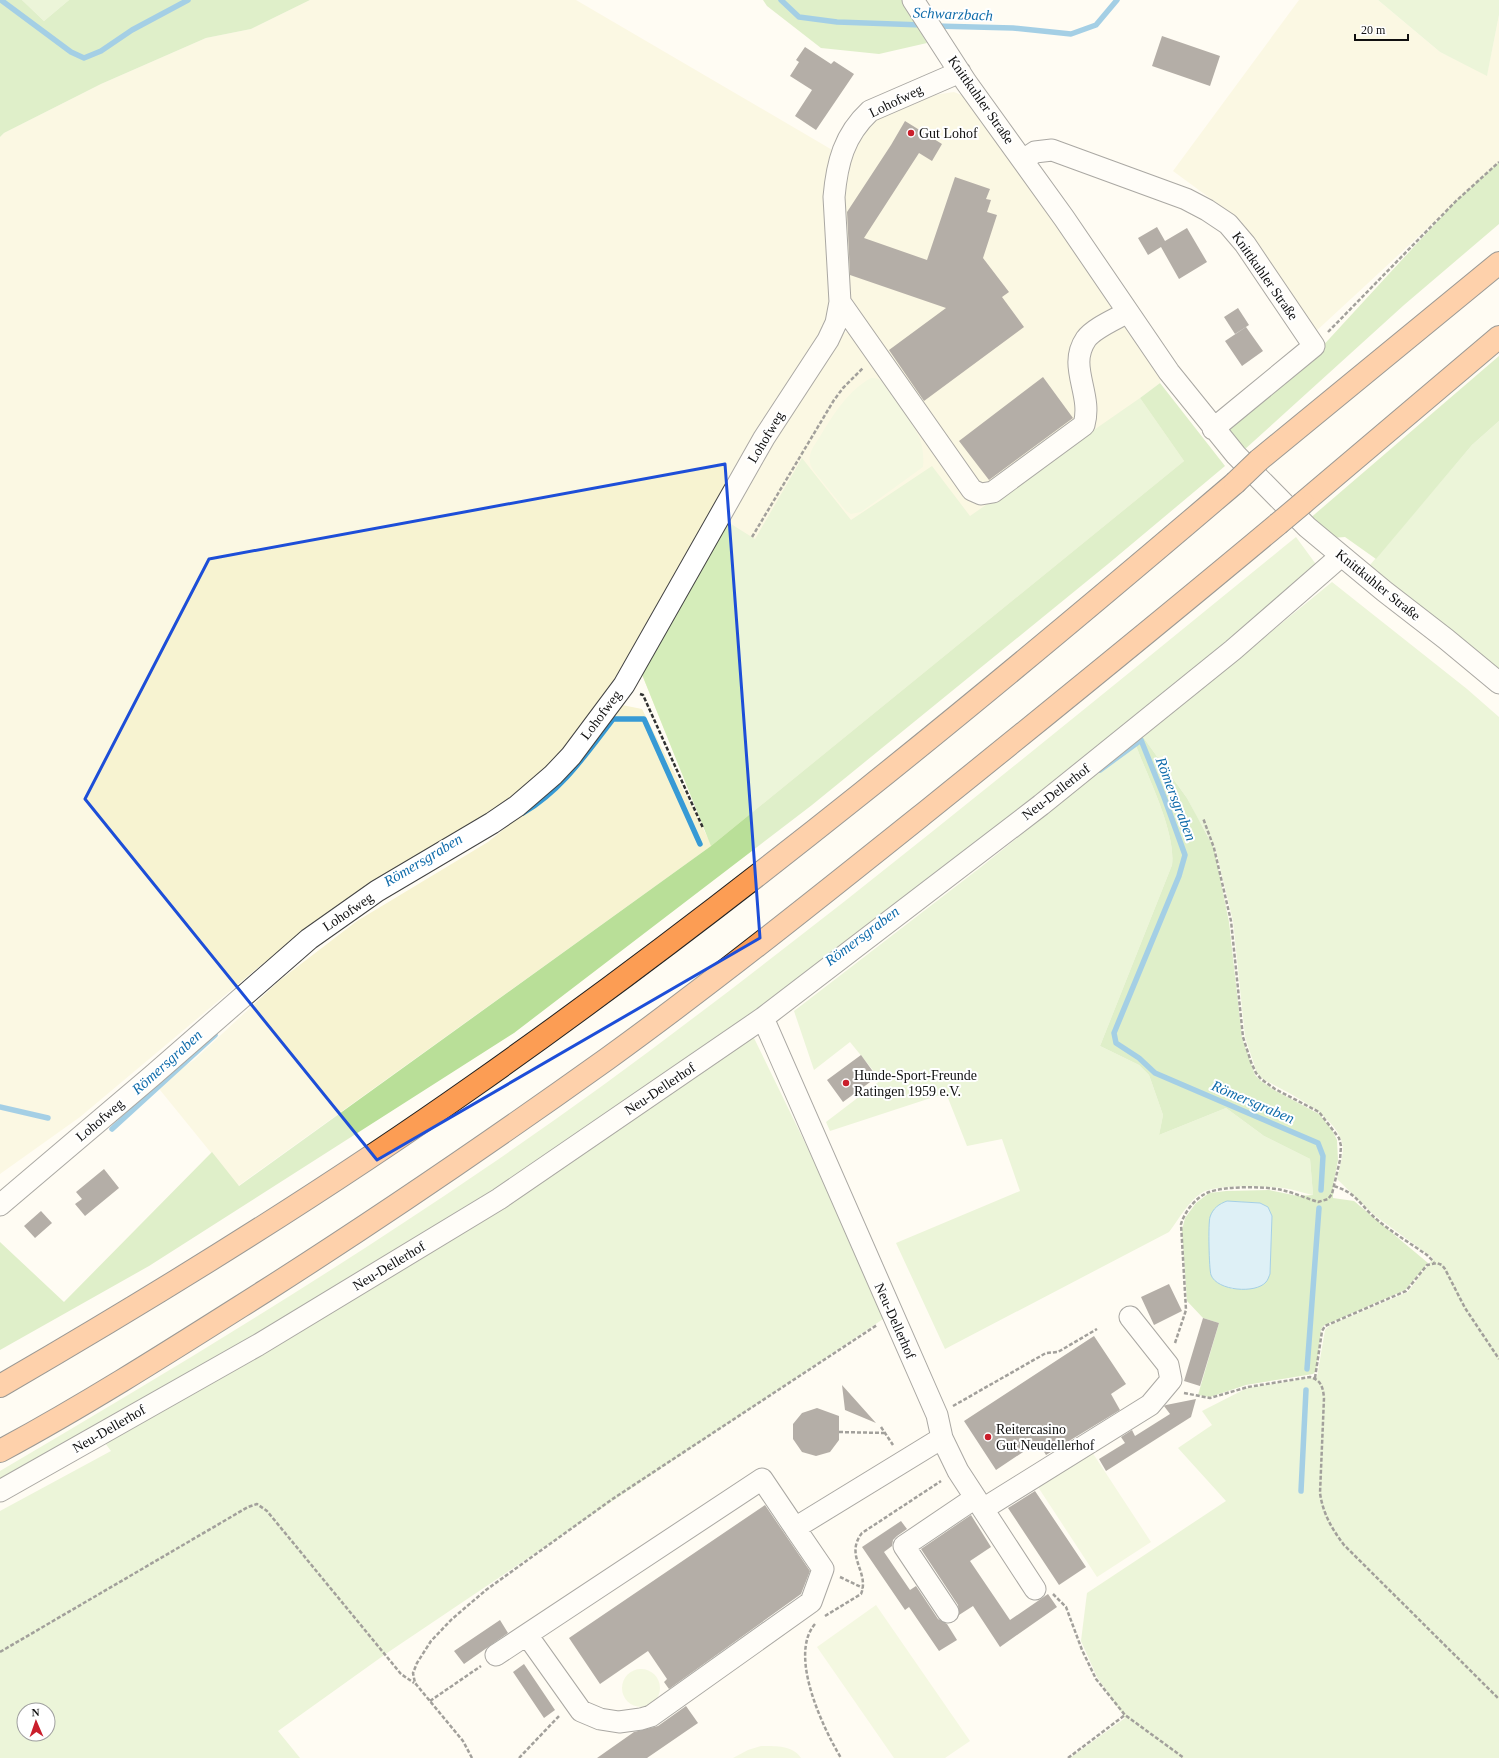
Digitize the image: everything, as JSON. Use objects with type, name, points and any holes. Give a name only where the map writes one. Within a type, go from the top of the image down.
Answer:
[{"type":"highway","points":[[0,1386],[96,1331],[288,1210],[472,1087],[576,1013],[701,920],[827,821],[1003,679],[1236,483],[1259,460],[1499,263]]},
{"type":"highway","points":[[0,1451],[52,1422],[187,1340],[330,1249],[458,1163],[609,1057],[797,915],[1122,653],[1303,504],[1499,337]]},
{"type":"street","name":"Knittkuhler Straße","points":[[915,3],[960,72],[1169,372],[1213,429],[1236,455],[1307,528],[1499,683]]},
{"type":"street","name":"Lohofweg","points":[[0,1205],[152,1076],[309,939],[377,892],[492,823],[535,791],[571,756],[624,685],[764,438],[828,340],[836,323],[840,302],[834,197],[838,167],[844,146],[859,121],[870,111],[882,104],[960,72]]},
{"type":"street","name":"Knittkuhler Straße","points":[[1022,160],[1035,152],[1052,150],[1160,188],[1207,210],[1228,224],[1245,244],[1314,346]]},
{"type":"street","points":[[840,302],[972,490],[981,494],[992,492],[1001,486],[1084,425],[1087,408],[1080,377],[1078,358],[1086,338],[1101,327],[1128,312]]},
{"type":"street","points":[[1213,429],[1314,346]]},
{"type":"street","name":"Neu-Dellerhof","points":[[0,1491],[258,1345],[499,1199],[763,1018],[1041,805],[1233,650],[1341,556]]},
{"type":"street","name":"Neu-Dellerhof","points":[[763,1018],[936,1415],[942,1438],[958,1471],[1035,1589]]},
{"type":"street","points":[[948,1612],[904,1546],[1150,1405],[1171,1380],[1168,1365],[1130,1317]]},
{"type":"street","points":[[795,1528],[942,1438]]},
{"type":"street","points":[[496,1655],[762,1479],[823,1569],[811,1602],[650,1716],[641,1719],[619,1722],[600,1719],[581,1711],[527,1635]]},
{"type":"path","points":[[1314,346],[1456,201],[1499,162]]},
{"type":"path","points":[[752,537],[834,400],[843,388],[863,368],[878,357]]},
{"type":"path","points":[[624,685],[643,695],[703,828]]},
{"type":"path","points":[[1168,1365],[1186,1310],[1181,1224],[1185,1214],[1194,1202],[1209,1192],[1225,1189],[1251,1188],[1282,1190],[1318,1202],[1328,1199],[1334,1186],[1340,1160],[1339,1138],[1319,1112],[1261,1080],[1256,1074],[1251,1062],[1243,1037],[1231,921],[1214,848],[1203,818]]},
{"type":"path","points":[[1334,1186],[1356,1197],[1374,1217],[1427,1255],[1434,1262],[1442,1265],[1446,1269],[1465,1308],[1499,1359]]},
{"type":"path","points":[[1315,1378],[1322,1331],[1325,1326],[1406,1291],[1427,1265],[1434,1262]]},
{"type":"path","points":[[415,1683],[413,1673],[417,1663],[431,1641],[452,1619],[486,1590],[611,1500],[893,1315]]},
{"type":"path","points":[[936,1415],[1046,1353],[1058,1352],[1097,1329]]},
{"type":"path","points":[[1164,1389],[1210,1398],[1248,1387],[1310,1377],[1315,1378],[1321,1383],[1323,1389],[1320,1493],[1322,1506],[1327,1520],[1344,1545],[1499,1699]]},
{"type":"path","points":[[839,1432],[885,1433]]},
{"type":"path","points":[[841,1758],[827,1734],[808,1676],[805,1645],[810,1630],[830,1612],[861,1594],[863,1588],[863,1578],[855,1551],[857,1540],[862,1534],[958,1471]]},
{"type":"path","points":[[0,1652],[248,1507],[257,1504],[267,1511],[401,1674],[415,1683],[463,1741],[472,1758]]},
{"type":"path","points":[[823,1569],[863,1588]]},
{"type":"path","points":[[1035,1589],[1045,1589],[1055,1595],[1066,1608],[1082,1650],[1096,1679],[1125,1715],[1184,1758]]},
{"type":"path","points":[[430,1701],[496,1655]]},
{"type":"path","points":[[519,1758],[562,1713],[575,1702]]},
{"type":"path","points":[[1068,1758],[1125,1715]]},
{"type":"highlighted area","points":[[725,464],[760,938],[377,1160],[85,799],[209,559]]},
{"type":"shaded area","points":[[310,0],[576,0],[834,151],[832,319],[611,691],[554,763],[522,794],[339,907],[260,966],[80,1117],[0,1174],[0,137],[4,133],[101,84],[206,38],[251,29]]},
{"type":"shaded area","points":[[1299,0],[1378,0],[1440,52],[1487,75],[1499,15],[1499,162],[1313,334],[1241,221],[1173,171]]},
{"type":"shaded area","points":[[954,92],[969,98],[1161,373],[1160,383],[1140,398],[1184,461],[711,846],[238,1186],[156,1085],[194,1060],[280,980],[357,921],[488,842],[557,786],[622,705],[642,709],[709,840],[641,672],[727,512],[840,335],[851,329],[838,203],[860,132],[873,118],[921,97]]},
{"type":"green space","points":[[0,0],[22,0],[44,21],[69,0],[310,0],[251,29],[206,38],[101,84],[4,133],[0,137]]},
{"type":"green space","points":[[22,0],[69,0],[44,21]]},
{"type":"green space","points":[[763,0],[902,0],[927,43],[879,54],[821,48],[767,6]]},
{"type":"green space","points":[[1378,0],[1499,0],[1499,15],[1487,76],[1440,52]]},
{"type":"green space","points":[[1499,162],[1499,224],[1404,305],[1244,450],[1224,428],[1319,350],[1456,201]]},
{"type":"green space","points":[[1499,356],[1499,421],[1472,445],[1376,559],[1345,537],[1332,538],[1308,520]]},
{"type":"green space","points":[[871,378],[878,379],[884,384],[896,399],[913,426],[922,446],[923,467],[861,512],[851,514],[846,511],[813,470],[810,463],[810,455],[815,444],[843,402],[863,383]]},
{"type":"green space","points":[[1160,383],[1225,466],[1108,564],[812,805],[514,1033],[149,1266],[0,1350],[0,1242],[64,1302],[212,1152],[239,1186],[711,846],[1184,461],[1140,398]]},
{"type":"green space","points":[[1140,398],[1184,461],[711,846],[641,672],[723,519],[755,539],[802,458],[851,520],[932,466],[970,516]]},
{"type":"green space","points":[[1499,421],[1499,671],[1370,565],[1472,445]]},
{"type":"green space","points":[[1296,537],[1318,567],[1037,799],[760,1012],[497,1189],[276,1329],[0,1483],[0,1471],[245,1324],[365,1248],[484,1169],[622,1072],[845,901]]},
{"type":"green space","points":[[1332,582],[1467,689],[1499,717],[1499,1758],[1070,1758],[1125,1718],[1097,1677],[1081,1641],[1087,1593],[1226,1501],[1178,1448],[1212,1425],[1202,1411],[1247,1388],[1317,1377],[1325,1330],[1330,1325],[1408,1292],[1433,1258],[1374,1215],[1337,1179],[1343,1146],[1337,1132],[1329,1122],[1320,1113],[1297,1097],[1263,1079],[1257,1073],[1245,1037],[1233,921],[1215,847],[1187,798],[1143,737]]},
{"type":"green space","points":[[1143,737],[1187,798],[1214,848],[1229,922],[1242,1038],[1255,1075],[1274,1090],[1319,1114],[1332,1130],[1337,1140],[1338,1160],[1333,1186],[1333,1198],[1354,1201],[1428,1263],[1405,1290],[1323,1326],[1321,1330],[1316,1371],[1313,1374],[1246,1385],[1210,1397],[1198,1395],[1219,1323],[1203,1318],[1187,1301],[1182,1230],[1185,1218],[1196,1203],[1209,1193],[1269,1190],[1298,1196],[1313,1195],[1310,1159],[1264,1136],[1226,1108],[1159,1135],[1163,1115],[1149,1075],[1139,1065],[1100,1046],[1172,865],[1170,836],[1160,804],[1135,743]],"holes":[[[1227,1201],[1260,1203],[1268,1207],[1272,1216],[1270,1273],[1267,1279],[1259,1286],[1249,1289],[1231,1289]]]},
{"type":"green space","points":[[1135,743],[1160,804],[1170,836],[1172,865],[1100,1046],[1139,1065],[1149,1075],[1163,1115],[1159,1135],[1226,1108],[1264,1136],[1310,1159],[1313,1195],[1275,1187],[1254,1186],[1210,1189],[1198,1195],[1193,1200],[1169,1232],[945,1349],[896,1243],[1020,1191],[1002,1139],[967,1146],[946,1093],[830,1131],[826,1122],[881,1080],[850,1042],[814,1070],[794,1011],[981,867]]},
{"type":"green space","points":[[753,1036],[889,1315],[387,1653],[278,1731],[300,1758],[0,1758],[0,1511],[111,1451],[105,1443]]},
{"type":"green space","points":[[1092,1452],[1151,1542],[1097,1577],[1038,1487]]},
{"type":"green space","points":[[876,1605],[970,1741],[945,1758],[894,1758],[817,1647]]},
{"type":"green space","points":[[641,1669],[651,1672],[657,1678],[660,1688],[657,1698],[651,1704],[641,1707],[631,1704],[625,1698],[622,1688],[625,1678],[631,1672]]},
{"type":"green space","points":[[761,1746],[788,1748],[798,1754],[801,1758],[733,1758],[748,1750]]},
{"type":"water","points":[[1227,1201],[1260,1203],[1268,1207],[1272,1216],[1270,1274],[1267,1281],[1261,1286],[1237,1289],[1221,1285],[1211,1275],[1209,1246],[1210,1217],[1217,1207]]},
{"type":"building","points":[[1162,36],[1220,56],[1210,86],[1152,66]]},
{"type":"building","points":[[805,47],[831,64],[834,61],[854,74],[816,130],[795,116],[812,90],[790,76],[799,62],[796,60]]},
{"type":"building","points":[[905,121],[942,144],[932,161],[919,153],[864,238],[927,260],[955,177],[990,189],[986,199],[991,200],[987,212],[997,215],[983,258],[1009,292],[1002,297],[1024,327],[924,401],[889,350],[946,308],[850,275],[847,212]]},
{"type":"building","points":[[1157,227],[1165,241],[1187,228],[1207,262],[1179,279],[1161,247],[1148,255],[1138,238]]},
{"type":"building","points":[[1238,308],[1249,325],[1235,334],[1224,317]]},
{"type":"building","points":[[1246,327],[1263,351],[1242,366],[1225,341]]},
{"type":"building","points":[[1043,377],[1073,418],[989,480],[959,441]]},
{"type":"building","name":"Hunde-Sport-Freunde Ratingen 1959 e.V.","points":[[861,1055],[877,1077],[843,1102],[827,1080]]},
{"type":"building","points":[[104,1169],[119,1188],[85,1216],[75,1204],[82,1199],[76,1192]]},
{"type":"building","points":[[41,1211],[52,1223],[35,1238],[24,1226]]},
{"type":"building","points":[[1169,1284],[1182,1311],[1154,1325],[1141,1297]]},
{"type":"building","points":[[1203,1318],[1219,1323],[1200,1386],[1184,1381]]},
{"type":"building","points":[[1094,1336],[1126,1384],[1111,1394],[1120,1410],[1046,1455],[1038,1442],[996,1470],[964,1421]]},
{"type":"building","points":[[842,1385],[876,1423],[845,1410]]},
{"type":"building","points":[[1196,1399],[1191,1417],[1106,1471],[1099,1459],[1125,1443],[1121,1437],[1132,1430],[1135,1436],[1170,1414],[1164,1406]]},
{"type":"building","points":[[817,1408],[839,1416],[839,1440],[830,1452],[816,1456],[802,1452],[793,1439],[793,1424],[802,1413]]},
{"type":"building","points":[[1035,1491],[1086,1567],[1059,1585],[1008,1508]]},
{"type":"building","points":[[765,1505],[810,1571],[801,1594],[669,1689],[664,1682],[667,1679],[648,1651],[600,1684],[569,1638]]},
{"type":"building","points":[[971,1515],[991,1547],[970,1561],[1010,1620],[1048,1594],[1057,1607],[1000,1647],[973,1606],[959,1615],[958,1605],[921,1549]]},
{"type":"building","points":[[901,1521],[907,1529],[893,1540],[892,1546],[884,1552],[910,1590],[916,1586],[938,1619],[947,1624],[957,1640],[939,1651],[909,1607],[905,1610],[862,1547]]},
{"type":"building","points":[[500,1620],[508,1633],[464,1664],[454,1651]]},
{"type":"building","points":[[524,1664],[555,1710],[544,1718],[513,1672]]},
{"type":"building","points":[[686,1706],[698,1723],[647,1758],[597,1758],[634,1732],[658,1726]]},
{"type":"waterway","name":"Schwarzbach","points":[[1,0],[71,52],[84,58],[101,51],[132,30],[188,0]]},
{"type":"waterway","name":"Schwarzbach","points":[[781,0],[799,17],[837,22],[923,25]]},
{"type":"waterway","name":"Schwarzbach","points":[[935,26],[1013,28],[1071,34],[1096,25],[1117,0]]},
{"type":"waterway","name":"Römersgraben","points":[[523,813],[550,794],[583,758],[613,719],[644,719],[700,844]]},
{"type":"waterway","name":"Römersgraben","points":[[1100,770],[1141,740],[1185,855],[1179,876],[1114,1033],[1116,1043],[1139,1058],[1155,1073],[1318,1143],[1323,1156],[1321,1190]]},
{"type":"waterway","name":"Römersgraben","points":[[112,1129],[215,1035]]},
{"type":"waterway","name":"Römersgraben","points":[[0,1107],[48,1118]]},
{"type":"waterway","name":"Römersgraben","points":[[1307,1369],[1319,1208]]},
{"type":"waterway","name":"Römersgraben","points":[[1301,1491],[1306,1390]]},
{"type":"place","name":"Gut Lohof","points":[[911,133]]},
{"type":"place","name":"Hunde-Sport-Freunde Ratingen 1959 e.V.","points":[[846,1083]]},
{"type":"place","name":"Reitercasino Gut Neudellerhof","points":[[988,1437]]}]
